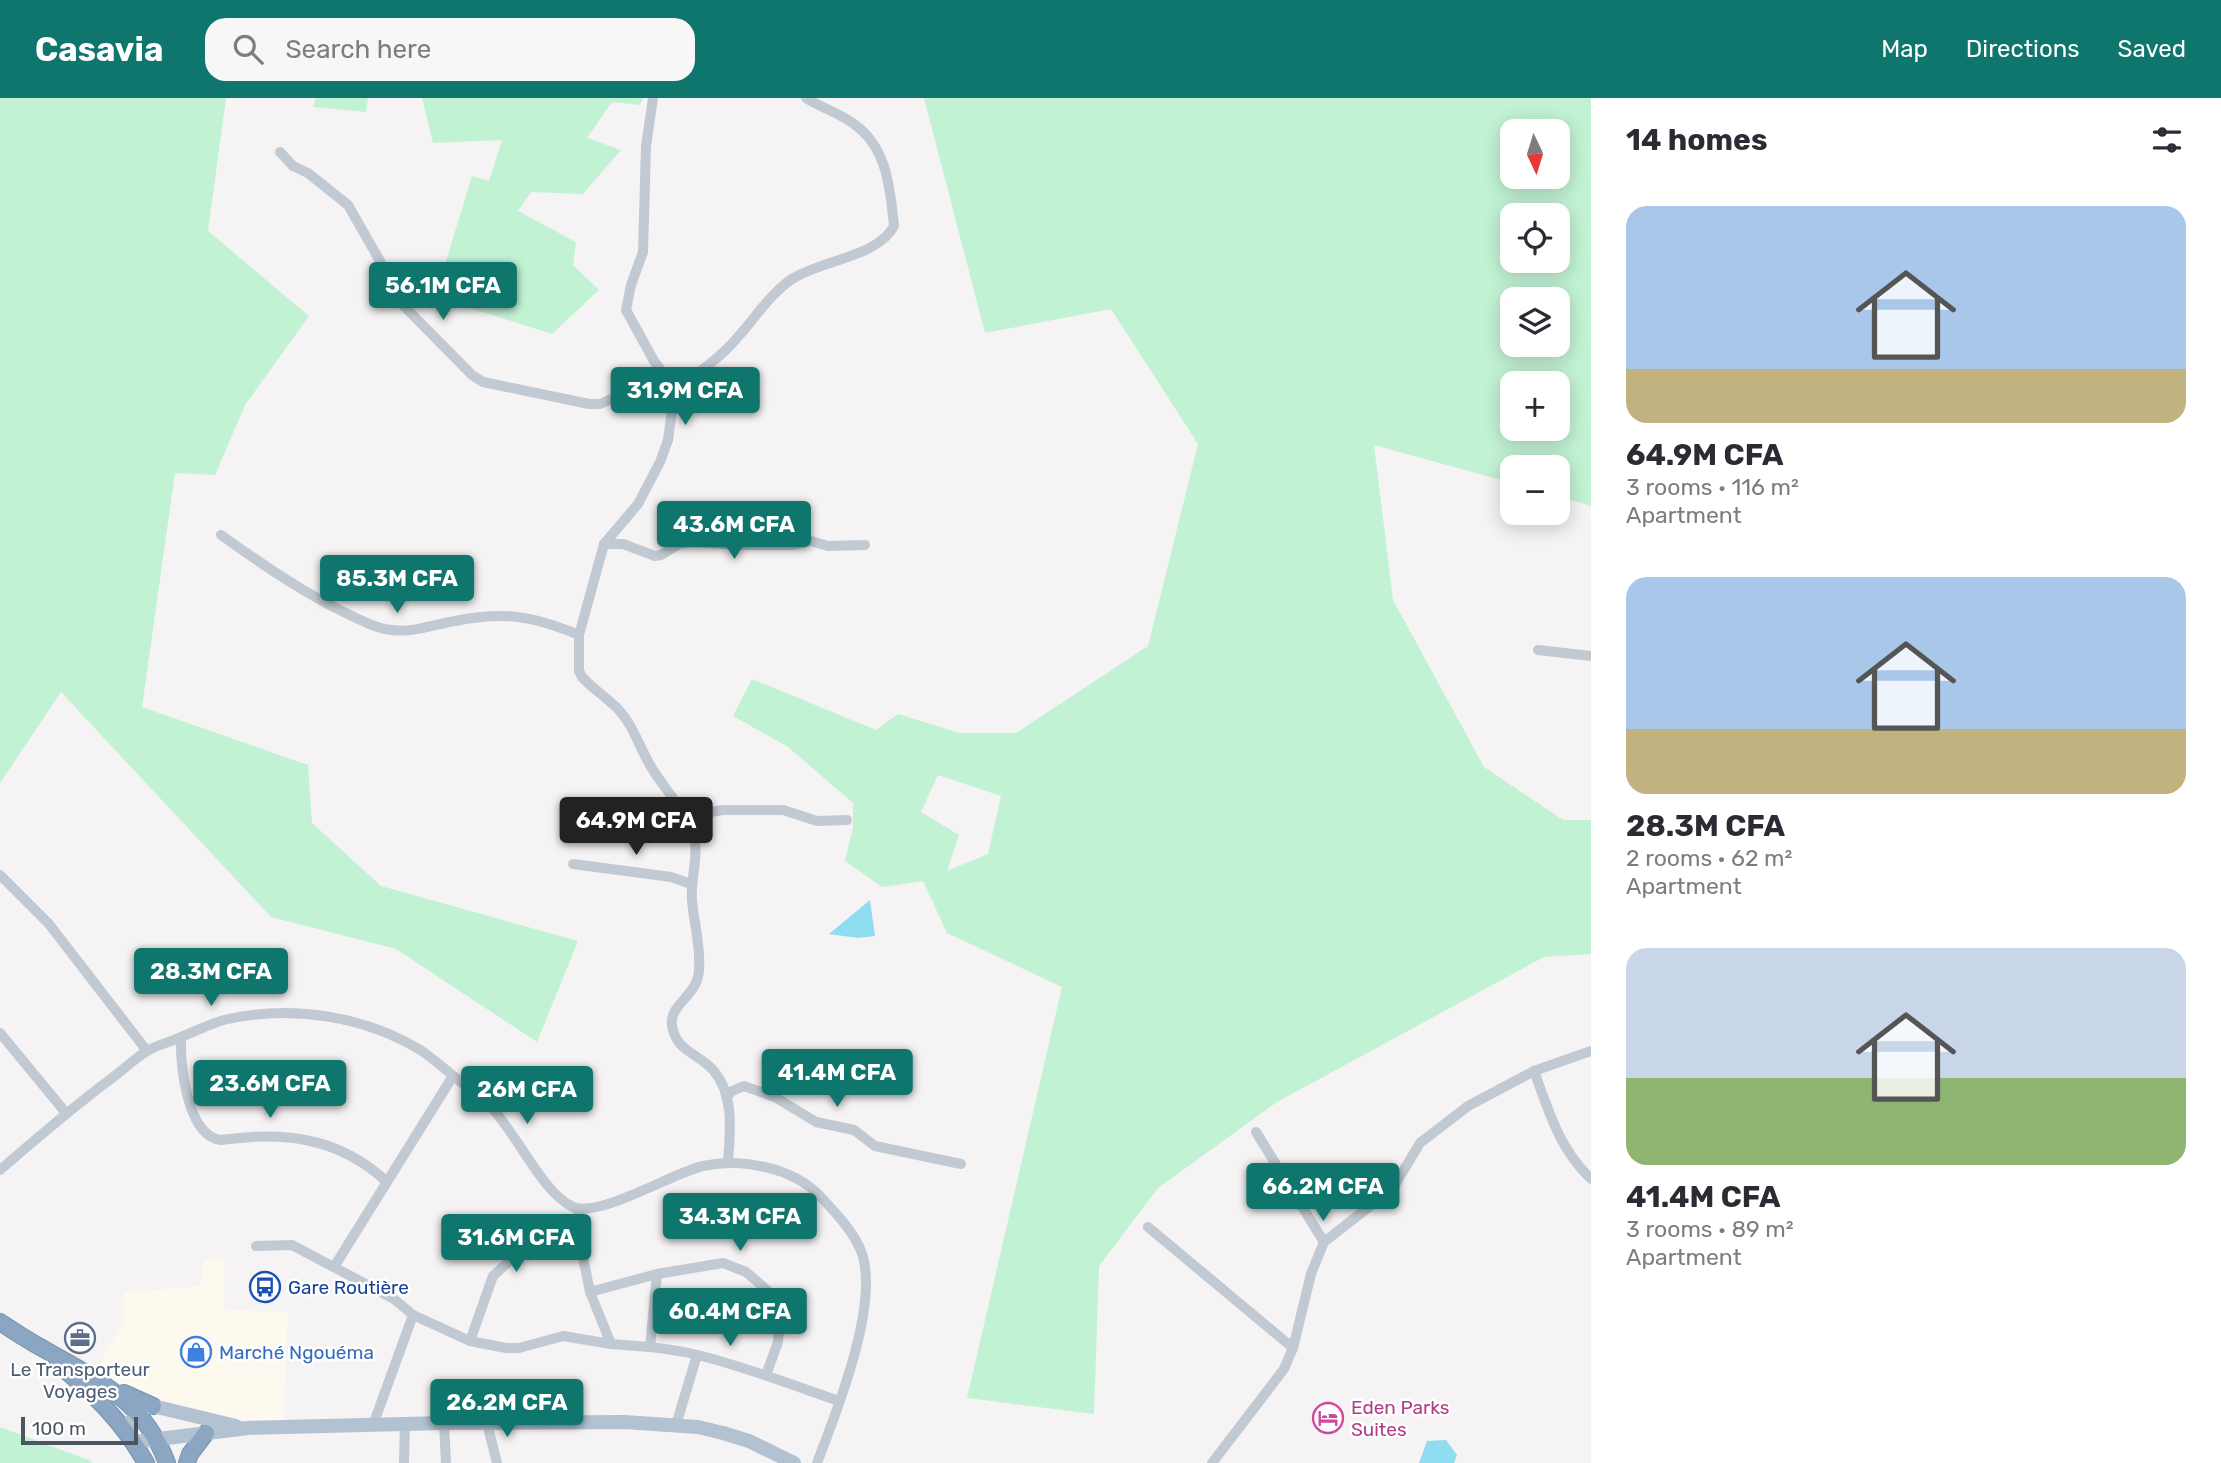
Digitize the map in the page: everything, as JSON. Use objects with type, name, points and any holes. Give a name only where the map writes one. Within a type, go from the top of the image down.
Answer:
[{"type":"highway","points":[[0,1322],[41,1348],[79,1367],[111,1389],[137,1413],[157,1440],[167,1463]]},
{"type":"highway","points":[[41,1348],[96,1396],[130,1437],[146,1463]]},
{"type":"highway","points":[[111,1389],[153,1406]]},
{"type":"highway","points":[[187,1463],[190,1454],[206,1433]]},
{"type":"main road","points":[[248,1428],[153,1406],[137,1413],[130,1437],[157,1440],[248,1428],[624,1422],[698,1427],[749,1441],[794,1463]]},
{"type":"street","points":[[653,98],[646,146],[643,252],[631,285],[626,310],[664,376],[675,389],[668,440],[660,463],[638,504],[604,544],[579,635],[579,671],[627,721],[650,766],[685,816],[694,837],[691,884],[700,964],[699,978],[696,986],[673,1013],[671,1022],[681,1046],[712,1069],[726,1097],[730,1123],[728,1162]]},
{"type":"street","points":[[675,389],[701,372],[735,341],[775,294],[791,280],[807,270],[868,249],[890,235],[894,226],[885,164],[872,143],[853,123],[806,98]]},
{"type":"street","points":[[280,152],[293,166],[308,173],[348,205],[372,246],[392,294],[471,375],[483,382],[589,404],[607,402],[664,376]]},
{"type":"street","points":[[221,535],[274,573],[331,606],[388,630],[402,631],[457,620],[505,615],[529,617],[579,635]]},
{"type":"street","points":[[604,544],[623,544],[655,556],[678,544],[692,542],[778,545],[811,541],[828,546],[865,545]]},
{"type":"street","points":[[1538,650],[1591,656]]},
{"type":"street","points":[[685,816],[723,810],[783,810],[817,821],[848,820]]},
{"type":"street","points":[[573,864],[671,877],[691,884]]},
{"type":"street","points":[[0,875],[49,924],[147,1051]]},
{"type":"street","points":[[0,1170],[66,1112],[147,1051],[206,1026],[245,1016],[276,1013],[342,1018],[378,1029],[423,1052],[490,1105],[556,1195],[578,1209],[595,1208],[626,1198],[701,1166],[728,1162],[780,1171],[810,1186],[851,1234],[861,1251],[866,1269],[860,1331],[817,1463]]},
{"type":"street","points":[[0,1033],[66,1112]]},
{"type":"street","points":[[181,1038],[180,1067],[185,1089],[205,1133],[221,1140],[295,1136],[319,1142],[367,1164],[387,1182]]},
{"type":"street","points":[[1212,1463],[1284,1369],[1293,1348],[1311,1274],[1324,1242],[1393,1188],[1420,1143],[1468,1106],[1534,1071],[1591,1051]]},
{"type":"street","points":[[1534,1071],[1560,1140],[1574,1162],[1591,1179]]},
{"type":"street","points":[[334,1267],[453,1076]]},
{"type":"street","points":[[726,1097],[744,1086],[775,1097],[816,1122],[854,1130],[875,1146],[961,1164]]},
{"type":"street","points":[[1256,1132],[1324,1242]]},
{"type":"street","points":[[578,1209],[581,1247],[590,1292],[611,1343]]},
{"type":"street","points":[[470,1341],[493,1276],[526,1246],[580,1222]]},
{"type":"street","points":[[1148,1227],[1293,1348]]},
{"type":"street","points":[[256,1246],[292,1245],[394,1299],[414,1315],[470,1341],[519,1348],[563,1336],[650,1347],[696,1355],[766,1375],[839,1401]]},
{"type":"street","points":[[590,1292],[657,1274],[723,1263],[746,1272],[781,1302],[778,1342],[766,1375]]},
{"type":"street","points":[[650,1347],[657,1274]]},
{"type":"street","points":[[373,1425],[414,1315]]},
{"type":"street","points":[[676,1425],[696,1355]]},
{"type":"street","points":[[444,1423],[446,1463]]},
{"type":"street","points":[[487,1423],[497,1463]]},
{"type":"street","points":[[404,1463],[405,1424]]},
{"type":"shaded area","name":"Marché Ngouéma","points":[[225,1259],[224,1309],[288,1313],[283,1420],[238,1420],[143,1398],[95,1372],[125,1318],[123,1293],[200,1286],[204,1261]]},
{"type":"green space","points":[[0,98],[226,98],[208,231],[309,316],[245,405],[215,475],[175,473],[142,707],[308,765],[312,823],[381,886],[578,941],[537,1042],[396,949],[271,917],[61,692],[0,783]]},
{"type":"green space","points":[[316,98],[368,98],[366,112],[313,107]]},
{"type":"green space","points":[[422,98],[643,98],[640,105],[612,102],[587,138],[621,150],[583,194],[531,192],[518,211],[576,242],[573,265],[599,290],[552,334],[435,297],[472,176],[489,181],[502,140],[433,143]]},
{"type":"green space","points":[[924,98],[1591,98],[1591,506],[1570,500],[1570,455],[1500,455],[1500,480],[1374,445],[1393,600],[1484,767],[1563,820],[1591,820],[1591,954],[1544,957],[1277,1102],[1158,1188],[1099,1266],[1094,1414],[967,1398],[1062,987],[947,933],[923,881],[882,887],[845,861],[853,828],[853,803],[788,747],[733,716],[752,679],[876,730],[898,714],[960,733],[1016,733],[1148,646],[1198,444],[1111,309],[985,333]],"holes":[[[938,775],[1001,796],[988,854],[947,871],[959,835],[921,812]]]},
{"type":"green space","points":[[0,1427],[91,1461],[92,1463],[0,1463]]},
{"type":"water","points":[[870,900],[875,936],[858,938],[829,934]]},
{"type":"water","points":[[1446,1440],[1457,1455],[1454,1463],[1419,1463],[1427,1441]]},
{"type":"place","name":"Gare Routière","points":[[265,1287]]},
{"type":"place","name":"Le Transporteur Voyages","points":[[80,1338]]},
{"type":"place","name":"Marché Ngouéma","points":[[196,1352]]},
{"type":"place","name":"Eden Parks Suites","points":[[1328,1418]]}]
